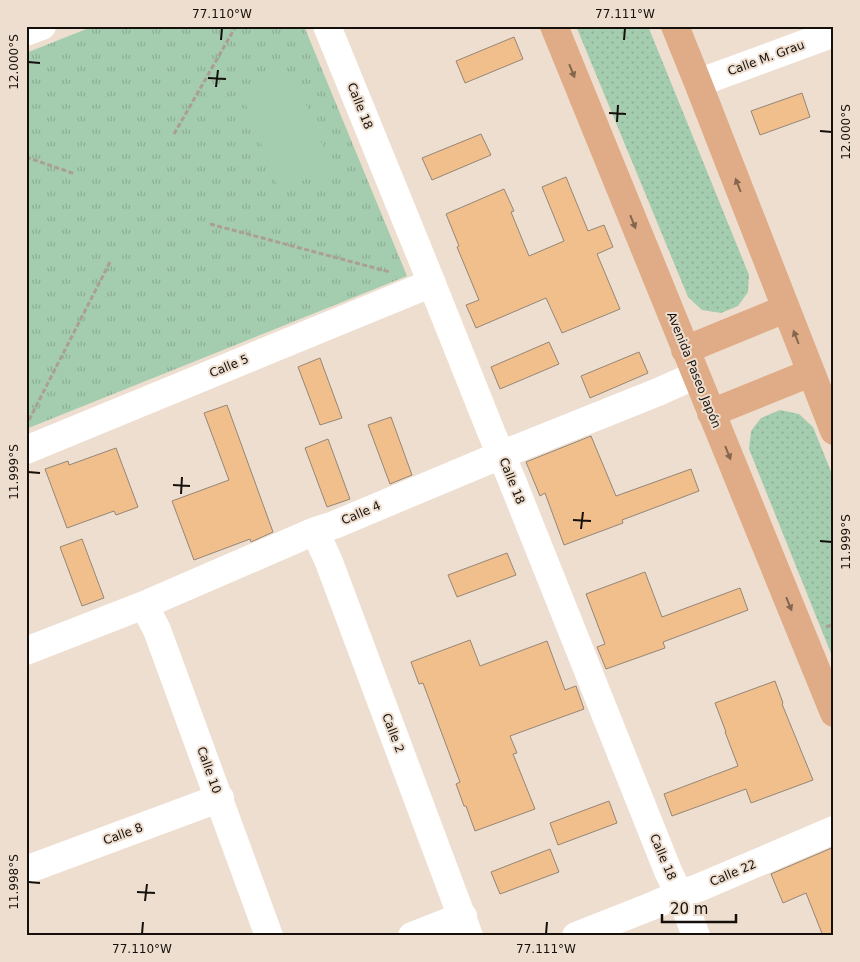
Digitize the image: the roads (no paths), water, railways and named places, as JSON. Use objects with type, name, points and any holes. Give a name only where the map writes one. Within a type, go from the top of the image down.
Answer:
[{"type":"main road","name":"Avenida Paseo Japón","points":[[554,26],[834,713]]},
{"type":"main road","points":[[675,26],[834,431]]},
{"type":"main road","points":[[685,350],[786,309]]},
{"type":"main road","points":[[711,413],[810,373]]},
{"type":"street","points":[[26,32],[42,26]]},
{"type":"street","name":"Calle 18","points":[[328,26],[668,871],[696,936]]},
{"type":"street","name":"Calle M. Grau","points":[[698,83],[834,33]]},
{"type":"street","name":"Calle 5","points":[[26,450],[432,283]]},
{"type":"street","name":"Calle 4","points":[[26,652],[144,605],[315,531],[696,375]]},
{"type":"street","name":"Calle 2","points":[[315,531],[336,581],[466,926]]},
{"type":"street","name":"Calle 10","points":[[144,605],[157,630],[269,936]]},
{"type":"street","name":"Calle 8","points":[[26,870],[220,798]]},
{"type":"street","name":"Calle 22","points":[[576,936],[698,888],[834,830]]},
{"type":"street","points":[[412,936],[466,926]]}]
